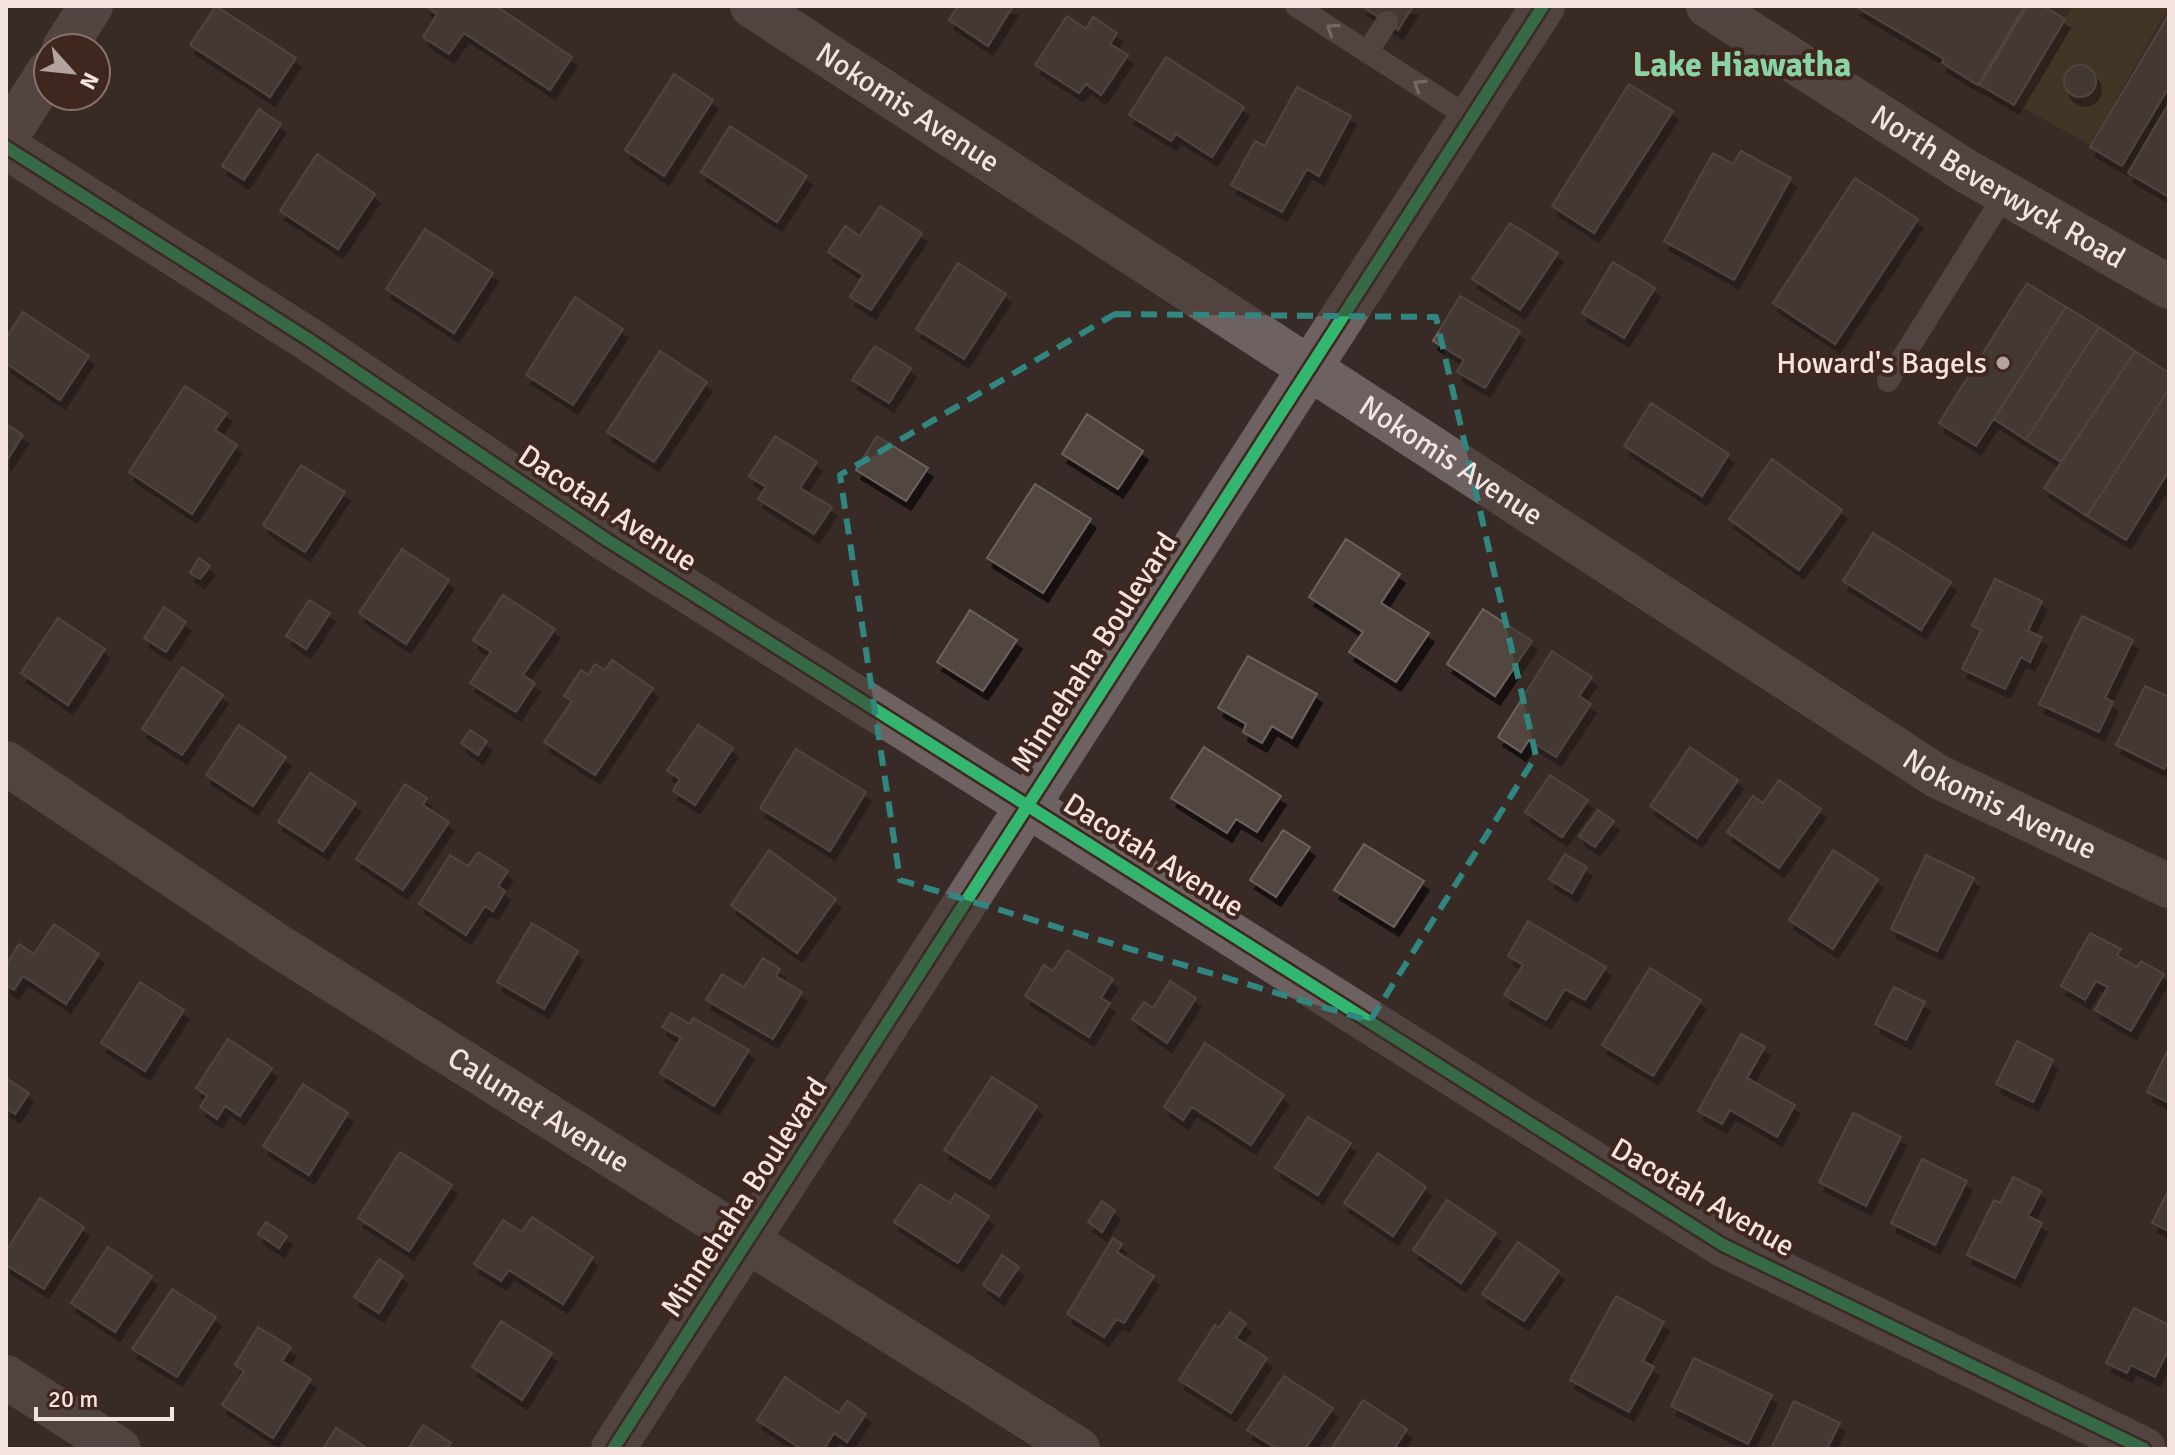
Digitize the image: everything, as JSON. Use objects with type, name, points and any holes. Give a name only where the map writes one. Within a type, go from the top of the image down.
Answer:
[{"type":"street","points":[[74,32],[91,6]]},
{"type":"street","name":"Nokomis Avenue","points":[[752,6],[1937,776],[2169,886]]},
{"type":"street","name":"Minnehaha Boulevard","points":[[613,1449],[1543,6]]},
{"type":"street","name":"North Beverwyck Road","points":[[1708,6],[2005,194],[2169,287]]},
{"type":"street","points":[[6,138],[32,97]]},
{"type":"street","name":"Dacotah Avenue","points":[[6,147],[308,339],[607,540],[1723,1245],[2144,1449]]},
{"type":"street","name":"Calumet Avenue","points":[[6,763],[275,944],[1078,1449]]},
{"type":"street","points":[[6,1377],[119,1449]]},
{"type":"lane","points":[[1296,6],[1470,118]]},
{"type":"lane","points":[[1367,52],[1387,22]]},
{"type":"lane","points":[[1888,381],[2005,194]]},
{"type":"highlighted area","points":[[1115,314],[1436,317],[1536,756],[1370,1021],[900,880],[840,475]]},
{"type":"shaded area","points":[[2073,6],[2169,6],[2090,145],[2017,104]]},
{"type":"building","points":[[216,6],[296,58],[270,97],[190,45]]},
{"type":"building","points":[[426,6],[496,6],[572,57],[550,90],[464,33],[449,54],[423,37],[437,14]]},
{"type":"building","points":[[958,6],[1013,6],[988,46],[949,20]]},
{"type":"building","points":[[1362,6],[1413,6],[1398,30]]},
{"type":"building","points":[[1855,6],[2025,6],[1978,85],[1942,63],[1944,59]]},
{"type":"building","points":[[2027,6],[2043,6],[2065,19],[2014,105],[1980,85]]},
{"type":"building","points":[[2169,14],[2169,87],[2122,166],[2090,147]]},
{"type":"building","points":[[1067,16],[1086,29],[1093,17],[1117,33],[1110,44],[1128,55],[1101,95],[1086,84],[1079,93],[1035,65]]},
{"type":"building","points":[[1166,57],[1244,107],[1212,157],[1176,134],[1171,141],[1129,115]]},
{"type":"building","points":[[2080,65],[2092,69],[2096,81],[2092,93],[2080,97],[2068,93],[2064,81],[2068,69]]},
{"type":"building","points":[[674,74],[713,100],[664,176],[625,150]]},
{"type":"building","points":[[1629,84],[1673,111],[1594,233],[1552,206]]},
{"type":"building","points":[[1297,87],[1351,116],[1319,176],[1307,169],[1282,212],[1231,185],[1255,141],[1265,146]]},
{"type":"building","points":[[2169,103],[2169,197],[2128,173]]},
{"type":"building","points":[[259,109],[281,124],[244,180],[222,166]]},
{"type":"building","points":[[730,126],[807,176],[777,222],[701,172]]},
{"type":"building","points":[[1741,151],[1791,178],[1734,280],[1664,241],[1713,153],[1733,164]]},
{"type":"building","points":[[317,154],[375,194],[338,249],[280,211]]},
{"type":"building","points":[[1855,178],[1918,219],[1835,344],[1773,303]]},
{"type":"building","points":[[880,206],[922,233],[871,310],[850,297],[863,275],[828,252],[845,226],[860,236]]},
{"type":"building","points":[[1510,223],[1558,253],[1520,310],[1472,279]]},
{"type":"building","points":[[425,229],[493,273],[454,333],[386,289]]},
{"type":"building","points":[[1613,262],[1655,288],[1624,338],[1582,313]]},
{"type":"building","points":[[958,263],[1006,294],[964,359],[916,329]]},
{"type":"building","name":"Howard's Bagels","points":[[2027,283],[2066,307],[1976,446],[1939,423]]},
{"type":"building","points":[[1460,296],[1520,331],[1485,388],[1457,372],[1464,360],[1433,341]]},
{"type":"building","points":[[575,297],[623,329],[573,405],[526,375]]},
{"type":"building","points":[[2066,307],[2099,327],[2026,440],[1994,419]]},
{"type":"building","points":[[23,312],[89,356],[60,400],[6,363],[6,338]]},
{"type":"building","points":[[2099,327],[2135,351],[2061,462],[2026,440]]},
{"type":"building","points":[[875,346],[911,368],[889,403],[852,380]]},
{"type":"building","points":[[660,351],[707,382],[654,462],[607,432]]},
{"type":"building","points":[[2135,351],[2169,373],[2169,389],[2087,516],[2044,488]]},
{"type":"building","points":[[185,386],[227,413],[215,430],[237,445],[192,514],[129,472]]},
{"type":"building","points":[[2169,389],[2169,471],[2126,540],[2087,516]]},
{"type":"building","points":[[1651,403],[1729,454],[1702,496],[1624,446]]},
{"type":"building","points":[[1087,414],[1143,451],[1118,489],[1062,454]]},
{"type":"building","points":[[6,424],[23,435],[6,462]]},
{"type":"building","points":[[775,436],[817,462],[800,488],[832,507],[814,534],[758,499],[766,487],[749,476]]},
{"type":"building","points":[[877,436],[928,468],[906,501],[856,470]]},
{"type":"building","points":[[1772,459],[1842,510],[1799,570],[1729,519]]},
{"type":"building","points":[[301,465],[345,492],[305,552],[263,525]]},
{"type":"building","points":[[1035,484],[1091,519],[1043,593],[987,558]]},
{"type":"building","points":[[1873,533],[1951,582],[1921,630],[1843,581]]},
{"type":"building","points":[[1346,539],[1400,574],[1381,603],[1429,633],[1396,682],[1349,652],[1363,632],[1309,597]]},
{"type":"building","points":[[402,549],[449,580],[406,644],[359,613]]},
{"type":"building","points":[[199,558],[210,566],[200,579],[190,573]]},
{"type":"building","points":[[1995,579],[2042,601],[2028,631],[2042,637],[2030,662],[2021,657],[2005,689],[1962,669],[1981,630],[1972,626]]},
{"type":"building","points":[[503,595],[555,629],[523,675],[535,683],[516,712],[470,683],[491,652],[473,640]]},
{"type":"building","points":[[309,600],[330,613],[306,649],[286,636]]},
{"type":"building","points":[[164,607],[186,622],[166,652],[144,638]]},
{"type":"building","points":[[1483,609],[1532,641],[1495,696],[1447,664]]},
{"type":"building","points":[[970,610],[1017,640],[983,691],[937,662]]},
{"type":"building","points":[[2082,616],[2133,640],[2105,698],[2113,702],[2099,732],[2039,704]]},
{"type":"building","points":[[58,618],[105,649],[68,705],[21,673]]},
{"type":"building","points":[[1552,651],[1592,677],[1579,696],[1591,704],[1556,757],[1529,740],[1521,752],[1498,737]]},
{"type":"building","points":[[1248,656],[1317,694],[1292,738],[1272,726],[1262,743],[1243,732],[1246,724],[1218,708]]},
{"type":"building","points":[[612,660],[653,688],[595,775],[544,742],[572,701],[564,696],[581,670],[588,675],[595,664],[605,670]]},
{"type":"building","points":[[182,667],[223,695],[182,755],[142,729]]},
{"type":"building","points":[[2145,686],[2169,697],[2169,760],[2164,769],[2116,745]]},
{"type":"building","points":[[239,725],[286,757],[253,806],[206,775]]},
{"type":"building","points":[[698,725],[733,748],[695,805],[673,791],[680,779],[667,771]]},
{"type":"building","points":[[470,730],[487,741],[478,755],[461,743]]},
{"type":"building","points":[[1204,747],[1281,796],[1257,832],[1236,819],[1227,833],[1171,798]]},
{"type":"building","points":[[1690,747],[1738,780],[1697,838],[1650,806]]},
{"type":"building","points":[[796,749],[866,792],[830,851],[760,808]]},
{"type":"building","points":[[310,773],[356,803],[323,851],[278,822]]},
{"type":"building","points":[[1550,775],[1588,800],[1562,837],[1525,812]]},
{"type":"building","points":[[1779,780],[1821,809],[1779,868],[1727,832],[1753,796],[1763,803]]},
{"type":"building","points":[[405,784],[427,798],[423,805],[449,822],[403,890],[356,859]]},
{"type":"building","points":[[1598,810],[1614,821],[1595,847],[1579,836]]},
{"type":"building","points":[[1283,830],[1310,847],[1276,897],[1250,880]]},
{"type":"building","points":[[1364,844],[1424,881],[1394,927],[1334,890]]},
{"type":"building","points":[[769,850],[836,899],[797,953],[731,905]]},
{"type":"building","points":[[1833,850],[1878,879],[1833,949],[1789,920]]},
{"type":"building","points":[[478,852],[508,871],[498,886],[505,891],[493,911],[485,906],[466,935],[419,904],[450,855],[468,866]]},
{"type":"building","points":[[1565,854],[1587,867],[1572,893],[1549,879]]},
{"type":"building","points":[[1926,855],[1974,878],[1937,951],[1891,929]]},
{"type":"building","points":[[1528,921],[1606,967],[1585,1000],[1565,989],[1546,1020],[1504,995],[1523,965],[1508,956]]},
{"type":"building","points":[[532,923],[578,951],[544,1009],[497,982]]},
{"type":"building","points":[[54,924],[99,954],[66,1004],[23,976],[14,990],[6,985],[6,965],[19,944],[34,954]]},
{"type":"building","points":[[2090,933],[2121,949],[2117,955],[2137,967],[2141,961],[2164,974],[2131,1031],[2095,1010],[2108,987],[2096,981],[2085,1000],[2061,986]]},
{"type":"building","points":[[1067,950],[1113,979],[1101,998],[1110,1003],[1089,1037],[1025,996],[1044,965],[1053,971]]},
{"type":"building","points":[[763,958],[780,969],[776,976],[802,992],[773,1039],[706,1000],[722,974],[744,987]]},
{"type":"building","points":[[1650,968],[1701,1000],[1653,1076],[1602,1045]]},
{"type":"building","points":[[1170,981],[1196,998],[1167,1043],[1132,1019],[1144,1002],[1153,1008]]},
{"type":"building","points":[[140,982],[184,1010],[145,1071],[101,1043]]},
{"type":"building","points":[[1894,987],[1925,1002],[1906,1040],[1875,1024]]},
{"type":"building","points":[[671,1013],[690,1024],[693,1018],[749,1050],[714,1106],[660,1073],[681,1038],[662,1027]]},
{"type":"building","points":[[1741,1034],[1765,1047],[1747,1078],[1795,1105],[1777,1137],[1730,1110],[1722,1124],[1698,1111]]},
{"type":"building","points":[[228,1039],[272,1068],[240,1116],[225,1106],[217,1119],[200,1107],[207,1096],[196,1088]]},
{"type":"building","points":[[2017,1041],[2053,1060],[2033,1102],[1996,1084]]},
{"type":"building","points":[[1205,1043],[1284,1095],[1251,1145],[1192,1107],[1183,1120],[1164,1107]]},
{"type":"building","points":[[2169,1048],[2169,1103],[2147,1092]]},
{"type":"building","points":[[992,1077],[1037,1106],[990,1179],[944,1150]]},
{"type":"building","points":[[6,1078],[29,1093],[15,1114],[6,1108]]},
{"type":"building","points":[[303,1084],[348,1113],[309,1175],[263,1146]]},
{"type":"building","points":[[1853,1113],[1901,1137],[1866,1206],[1819,1182]]},
{"type":"building","points":[[1308,1117],[1351,1143],[1318,1195],[1275,1168]]},
{"type":"building","points":[[400,1152],[452,1185],[409,1251],[358,1218]]},
{"type":"building","points":[[1378,1153],[1426,1187],[1393,1236],[1344,1203]]},
{"type":"building","points":[[1922,1159],[1967,1181],[1935,1245],[1891,1223]]},
{"type":"building","points":[[2013,1177],[2041,1191],[2028,1216],[2042,1223],[2015,1278],[1967,1255],[1994,1200],[2000,1203]]},
{"type":"building","points":[[920,1184],[950,1203],[955,1194],[989,1216],[958,1263],[894,1222]]},
{"type":"building","points":[[2169,1189],[2169,1231],[2152,1223]]},
{"type":"building","points":[[40,1198],[84,1227],[44,1289],[6,1265],[6,1251]]},
{"type":"building","points":[[1447,1200],[1496,1233],[1461,1283],[1413,1250]]},
{"type":"building","points":[[1102,1201],[1115,1210],[1102,1232],[1088,1222]]},
{"type":"building","points":[[532,1217],[593,1257],[563,1304],[509,1270],[501,1281],[474,1264],[503,1220],[522,1232]]},
{"type":"building","points":[[266,1222],[287,1236],[279,1248],[258,1234]]},
{"type":"building","points":[[1113,1238],[1122,1244],[1117,1252],[1154,1276],[1124,1323],[1117,1319],[1104,1337],[1067,1314]]},
{"type":"building","points":[[1518,1242],[1559,1271],[1524,1321],[1482,1294]]},
{"type":"building","points":[[108,1247],[152,1276],[115,1332],[71,1303]]},
{"type":"building","points":[[1002,1255],[1019,1267],[999,1296],[983,1285]]},
{"type":"building","points":[[379,1259],[403,1275],[379,1313],[354,1297]]},
{"type":"building","points":[[172,1289],[216,1317],[177,1377],[132,1349]]},
{"type":"building","points":[[1616,1296],[1664,1322],[1643,1361],[1654,1367],[1629,1412],[1570,1380]]},
{"type":"building","points":[[2134,1308],[2169,1325],[2169,1349],[2155,1377],[2131,1365],[2127,1373],[2106,1363]]},
{"type":"building","points":[[1230,1312],[1246,1323],[1236,1338],[1267,1358],[1231,1413],[1179,1380],[1215,1325],[1219,1328]]},
{"type":"building","points":[[501,1321],[552,1353],[522,1400],[472,1367]]},
{"type":"building","points":[[258,1327],[291,1347],[282,1361],[311,1379],[273,1438],[222,1405],[244,1371],[235,1365]]},
{"type":"building","points":[[1694,1358],[1772,1395],[1748,1444],[1671,1406]]},
{"type":"building","points":[[1284,1376],[1333,1408],[1305,1449],[1277,1449],[1247,1430]]},
{"type":"building","points":[[785,1377],[839,1413],[847,1401],[866,1414],[847,1442],[834,1433],[824,1449],[801,1449],[757,1420]]},
{"type":"building","points":[[1363,1400],[1407,1429],[1394,1449],[1331,1449]]},
{"type":"building","points":[[1794,1401],[1840,1423],[1827,1449],[1771,1449]]},
{"type":"building","points":[[423,1425],[451,1443],[447,1449],[408,1449]]},
{"type":"building","points":[[336,1428],[364,1446],[361,1449],[323,1449]]},
{"type":"cycle path","points":[[613,1449],[1543,6]]},
{"type":"cycle path","points":[[6,147],[308,339],[607,540],[1723,1245],[2144,1449]]},
{"type":"place","name":"Howard's Bagels","points":[[2003,363]]},
{"type":"district","name":"Lake Hiawatha","points":[[1742,64]]}]
